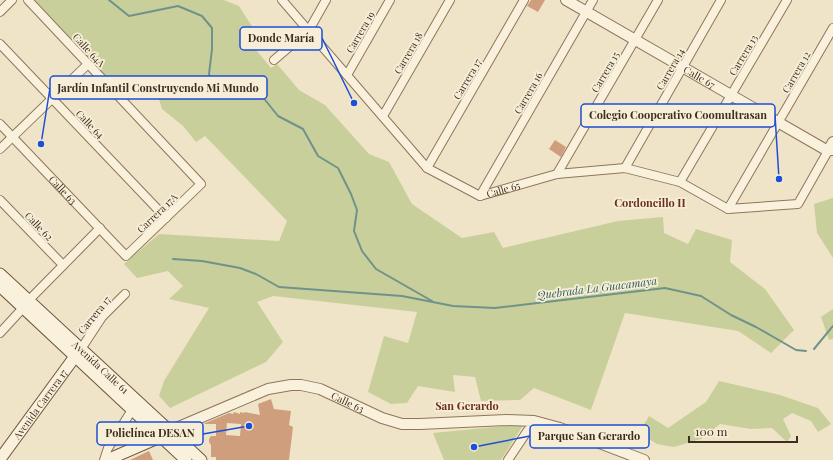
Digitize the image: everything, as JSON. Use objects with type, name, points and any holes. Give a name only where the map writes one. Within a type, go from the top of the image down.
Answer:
[{"type":"main road","name":"Avenida Calle 61","points":[[0,274],[26,304],[165,434],[186,460]]},
{"type":"main road","name":"Avenida Calle 61","points":[[0,286],[26,304]]},
{"type":"main road","name":"Avenida Calle 61","points":[[78,353],[132,410],[201,460]]},
{"type":"main road","name":"Avenida Carrera 17","points":[[0,459],[78,353]]},
{"type":"main road","points":[[107,460],[165,434]]},
{"type":"street","points":[[0,12],[12,0]]},
{"type":"street","name":"Calle 64A","points":[[28,0],[201,184]]},
{"type":"street","name":"Calle 65","points":[[282,0],[427,168],[480,196],[557,174],[625,168],[680,182],[728,209]]},
{"type":"street","points":[[274,60],[309,30],[326,0]]},
{"type":"street","name":"Carrera 19","points":[[347,75],[390,0]]},
{"type":"street","name":"Carrera 18","points":[[382,116],[450,0]]},
{"type":"street","name":"Carrera 17","points":[[427,168],[524,0]]},
{"type":"street","name":"Calle 67","points":[[566,0],[778,122],[831,148]]},
{"type":"street","name":"Carrera 16","points":[[480,196],[593,0]]},
{"type":"street","name":"Carrera 15","points":[[557,174],[658,0]]},
{"type":"street","name":"Carrera 14","points":[[625,168],[721,0]]},
{"type":"street","name":"Carrera 13","points":[[680,182],[787,0]]},
{"type":"street","name":"Carrera 12","points":[[728,209],[833,28]]},
{"type":"street","name":"Calle 64","points":[[0,44],[166,218]]},
{"type":"street","points":[[0,148],[88,64]]},
{"type":"street","name":"Calle 63","points":[[0,124],[126,256]]},
{"type":"street","points":[[728,209],[798,204],[831,148]]},
{"type":"street","name":"Carrera 17A","points":[[126,256],[201,184]]},
{"type":"street","name":"Calle 62","points":[[0,200],[63,266]]},
{"type":"street","points":[[0,333],[100,228]]},
{"type":"street","name":"Carrera 17","points":[[78,353],[102,317],[124,294]]},
{"type":"street","name":"Calle 63","points":[[165,434],[268,389],[291,385],[311,386],[382,418],[402,424],[506,420],[534,421],[560,428],[644,460]]},
{"type":"street","points":[[104,460],[108,448],[132,410]]},
{"type":"street","points":[[508,460],[528,430]]},
{"type":"green space","points":[[34,0],[224,0],[239,6],[253,28],[256,50],[271,68],[277,64],[299,90],[325,105],[369,154],[389,162],[412,204],[462,238],[494,232],[503,248],[618,221],[663,217],[664,233],[688,244],[696,229],[732,240],[730,262],[765,289],[794,330],[771,353],[738,331],[625,313],[591,410],[534,388],[520,400],[481,401],[475,377],[453,375],[455,392],[418,386],[407,403],[391,404],[368,392],[384,336],[408,343],[417,312],[273,296],[257,302],[283,342],[266,362],[170,408],[159,396],[164,381],[209,308],[169,299],[183,286],[168,271],[137,278],[124,264],[159,234],[279,241],[287,221],[205,136],[196,142],[183,126],[162,109],[156,90],[136,77],[120,92]]},
{"type":"green space","points":[[833,198],[833,258],[817,233],[814,204]]},
{"type":"green space","points":[[833,309],[833,339],[829,340],[821,317]]},
{"type":"green space","points":[[719,381],[780,395],[818,408],[831,424],[818,432],[811,421],[792,413],[783,419],[791,436],[787,442],[772,428],[751,429],[720,424],[701,439],[674,447],[657,444],[639,433],[649,416],[668,428],[706,402]]},
{"type":"green space","points":[[130,422],[143,434],[112,448]]},
{"type":"green space","points":[[524,424],[501,460],[444,460],[433,433]]},
{"type":"building","points":[[531,0],[545,0],[538,12],[527,6]]},
{"type":"building","points":[[555,140],[566,147],[561,157],[549,149]]},
{"type":"building","points":[[271,399],[274,409],[291,411],[289,425],[293,427],[289,460],[216,460],[216,457],[211,457],[211,445],[209,439],[211,436],[216,436],[216,424],[203,424],[229,413],[233,414],[234,412],[240,414],[240,412],[245,412],[260,415],[258,404]],"holes":[[[227,423],[241,424],[240,436],[226,435]]]},
{"type":"building","points":[[149,451],[153,460],[130,460]]},
{"type":"waterway","points":[[109,0],[129,16],[178,6],[202,16],[212,28],[212,49],[209,74],[214,90],[238,87],[262,96],[278,116],[303,129],[318,156],[338,168],[351,194],[357,210],[354,231],[362,251],[376,269],[432,301]]},
{"type":"waterway","name":"Quebrada La Guacamaya","points":[[173,259],[202,261],[240,268],[256,274],[279,287],[402,296],[453,306],[495,308],[665,288],[701,296],[731,315],[756,327],[796,350],[806,351]]},
{"type":"waterway","name":"Quebrada La Guacamaya","points":[[814,349],[833,326]]},
{"type":"place","name":"Donde María","points":[[354,103]]},
{"type":"place","name":"Jardín Infantil Construyendo Mi Mundo","points":[[41,144]]},
{"type":"place","name":"Colegio Cooperativo Coomultrasan","points":[[779,179]]},
{"type":"place","name":"Policlínca DESAN","points":[[249,426]]},
{"type":"place","name":"Parque San Gerardo","points":[[474,447]]},
{"type":"district","name":"Cordoncillo II","points":[[650,203]]},
{"type":"district","name":"San Gerardo","points":[[467,406]]}]
